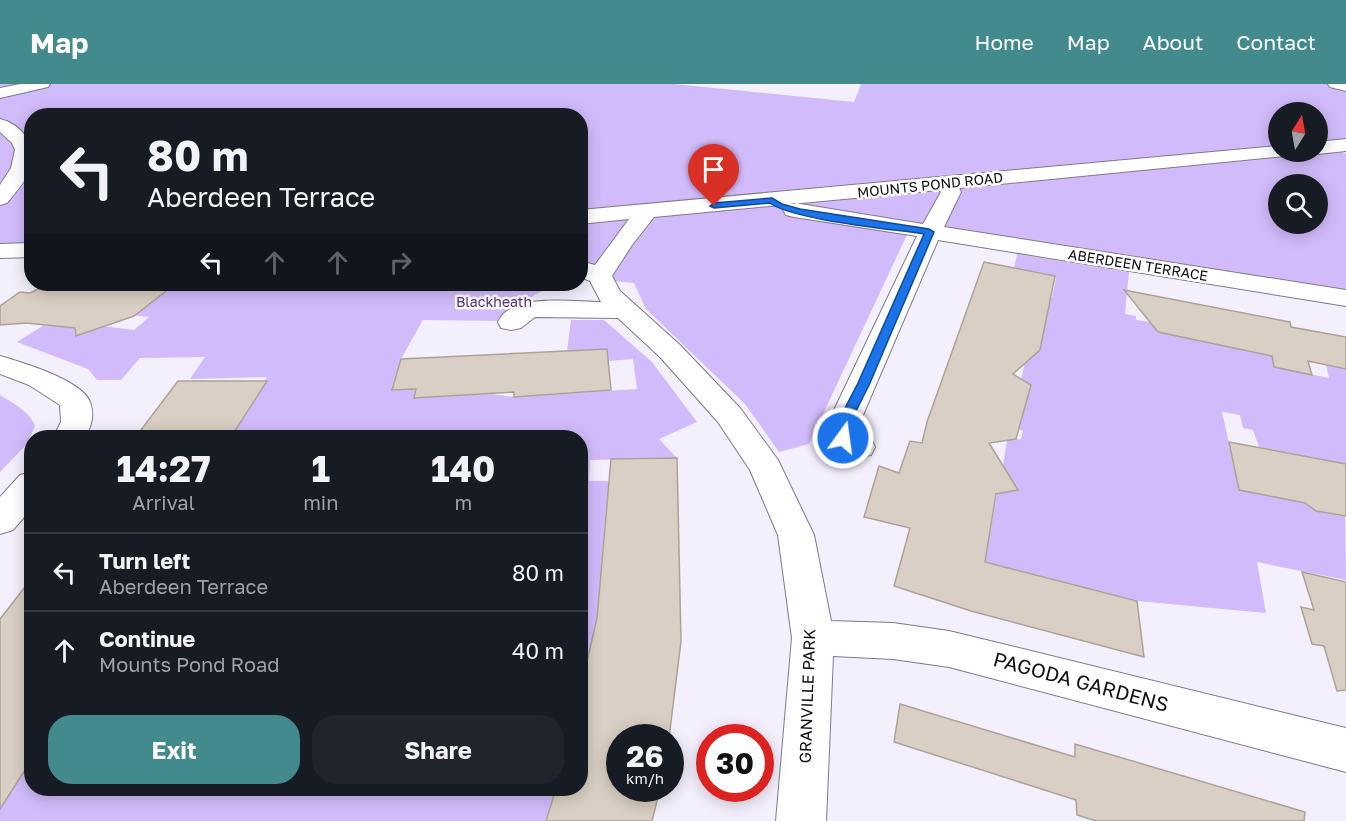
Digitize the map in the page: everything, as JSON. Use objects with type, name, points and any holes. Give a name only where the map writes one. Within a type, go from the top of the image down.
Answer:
[{"type":"street","points":[[0,93],[42,84]]},
{"type":"street","points":[[1336,84],[1346,86]]},
{"type":"street","points":[[0,124],[15,133],[24,147]]},
{"type":"street","points":[[1328,147],[1345,146]]},
{"type":"street","name":"MOUNTS POND ROAD","points":[[588,216],[1268,153]]},
{"type":"street","points":[[0,199],[19,173],[24,160]]},
{"type":"street","points":[[860,447],[843,438],[841,429],[864,383],[929,232],[951,192],[946,184]]},
{"type":"street","name":"ABERDEEN TERRACE","points":[[772,201],[779,206],[800,212],[1346,298]]},
{"type":"street","name":"GRANVILLE PARK","points":[[646,212],[622,242],[590,272],[609,295],[670,351],[729,415],[766,468],[796,535],[813,638],[801,821]]},
{"type":"street","points":[[0,251],[24,250]]},
{"type":"street","points":[[511,322],[512,319],[530,309],[625,310]]},
{"type":"street","points":[[0,364],[21,370],[60,389],[75,402],[77,422],[73,430]]},
{"type":"street","points":[[0,521],[24,493]]},
{"type":"street","name":"PAGODA GARDENS","points":[[813,638],[893,641],[949,649],[1346,750]]},
{"type":"green space","points":[[0,84],[674,84],[854,102],[861,84],[1346,84],[1346,141],[1328,143],[1328,102],[1268,102],[1268,162],[1328,162],[1328,145],[1346,154],[1346,292],[912,224],[809,444],[779,452],[745,404],[646,309],[634,283],[588,279],[588,108],[24,108],[24,243],[0,245]]},
{"type":"green space","points":[[1017,254],[1129,272],[1125,314],[1136,316],[1136,320],[1150,322],[1158,332],[1272,356],[1274,367],[1329,378],[1326,365],[1346,369],[1346,464],[1259,447],[1253,430],[1243,428],[1240,415],[1222,412],[1239,490],[1305,503],[1316,511],[1336,515],[1345,509],[1346,580],[1257,562],[1266,613],[1137,601],[1008,568],[984,569],[997,494],[1009,492],[1014,484],[1002,472],[1007,440],[1021,439],[1023,431],[1012,425],[1026,356],[1036,354],[1040,349],[1037,343],[1042,296],[1052,298],[1056,277],[1014,268]]},
{"type":"green space","name":"Blackheath","points":[[542,291],[502,321],[423,320],[401,359],[416,389],[414,397],[492,394],[514,397],[637,389],[633,359],[608,361],[607,349],[567,351],[571,320],[604,320],[652,362],[697,422],[659,439],[677,458],[590,460],[589,481],[628,481],[628,509],[606,509],[597,619],[588,661],[588,430],[235,430],[267,377],[190,379],[205,357],[140,358],[121,380],[97,380],[88,369],[17,342],[49,322],[74,327],[76,332],[87,333],[102,326],[134,330],[149,317],[123,314],[164,292]]},
{"type":"green space","points":[[0,395],[25,412],[35,426],[33,430],[24,430],[24,447],[0,472]]},
{"type":"green space","points":[[24,767],[24,796],[554,796],[546,821],[0,821],[0,809]]},
{"type":"building","points":[[984,262],[1055,276],[1040,350],[1013,374],[1031,385],[1016,439],[989,443],[1018,490],[996,494],[985,562],[1137,601],[1144,657],[971,611],[894,586],[910,528],[864,517],[879,466],[899,473],[910,441],[922,443],[927,422]]},
{"type":"building","points":[[1124,290],[1290,322],[1291,327],[1346,337],[1346,369],[1308,361],[1312,375],[1274,367],[1272,356],[1158,332]]},
{"type":"building","points":[[34,291],[166,291],[134,316],[76,336],[75,328],[26,323],[0,325],[0,306],[20,292]]},
{"type":"building","points":[[607,349],[611,390],[514,397],[514,392],[414,398],[416,389],[392,390],[401,359]]},
{"type":"building","points":[[178,381],[267,381],[236,430],[141,430]]},
{"type":"building","points":[[1229,442],[1346,464],[1346,516],[1316,511],[1305,503],[1239,490]]},
{"type":"building","points":[[677,458],[681,641],[671,724],[606,724],[606,802],[657,802],[652,821],[546,821],[554,796],[588,796],[588,657],[597,618],[611,459]]},
{"type":"building","points":[[1302,572],[1346,582],[1346,690],[1337,691],[1324,646],[1312,644],[1301,607],[1314,610]]},
{"type":"building","points":[[24,588],[24,772],[0,809],[0,619]]},
{"type":"building","points":[[900,704],[1075,757],[1075,744],[1305,812],[1304,821],[1096,821],[1077,815],[1076,800],[894,742]]},
{"type":"route","points":[[714,206],[772,201],[779,206],[800,212],[929,232],[864,383],[841,429],[843,438]]}]
